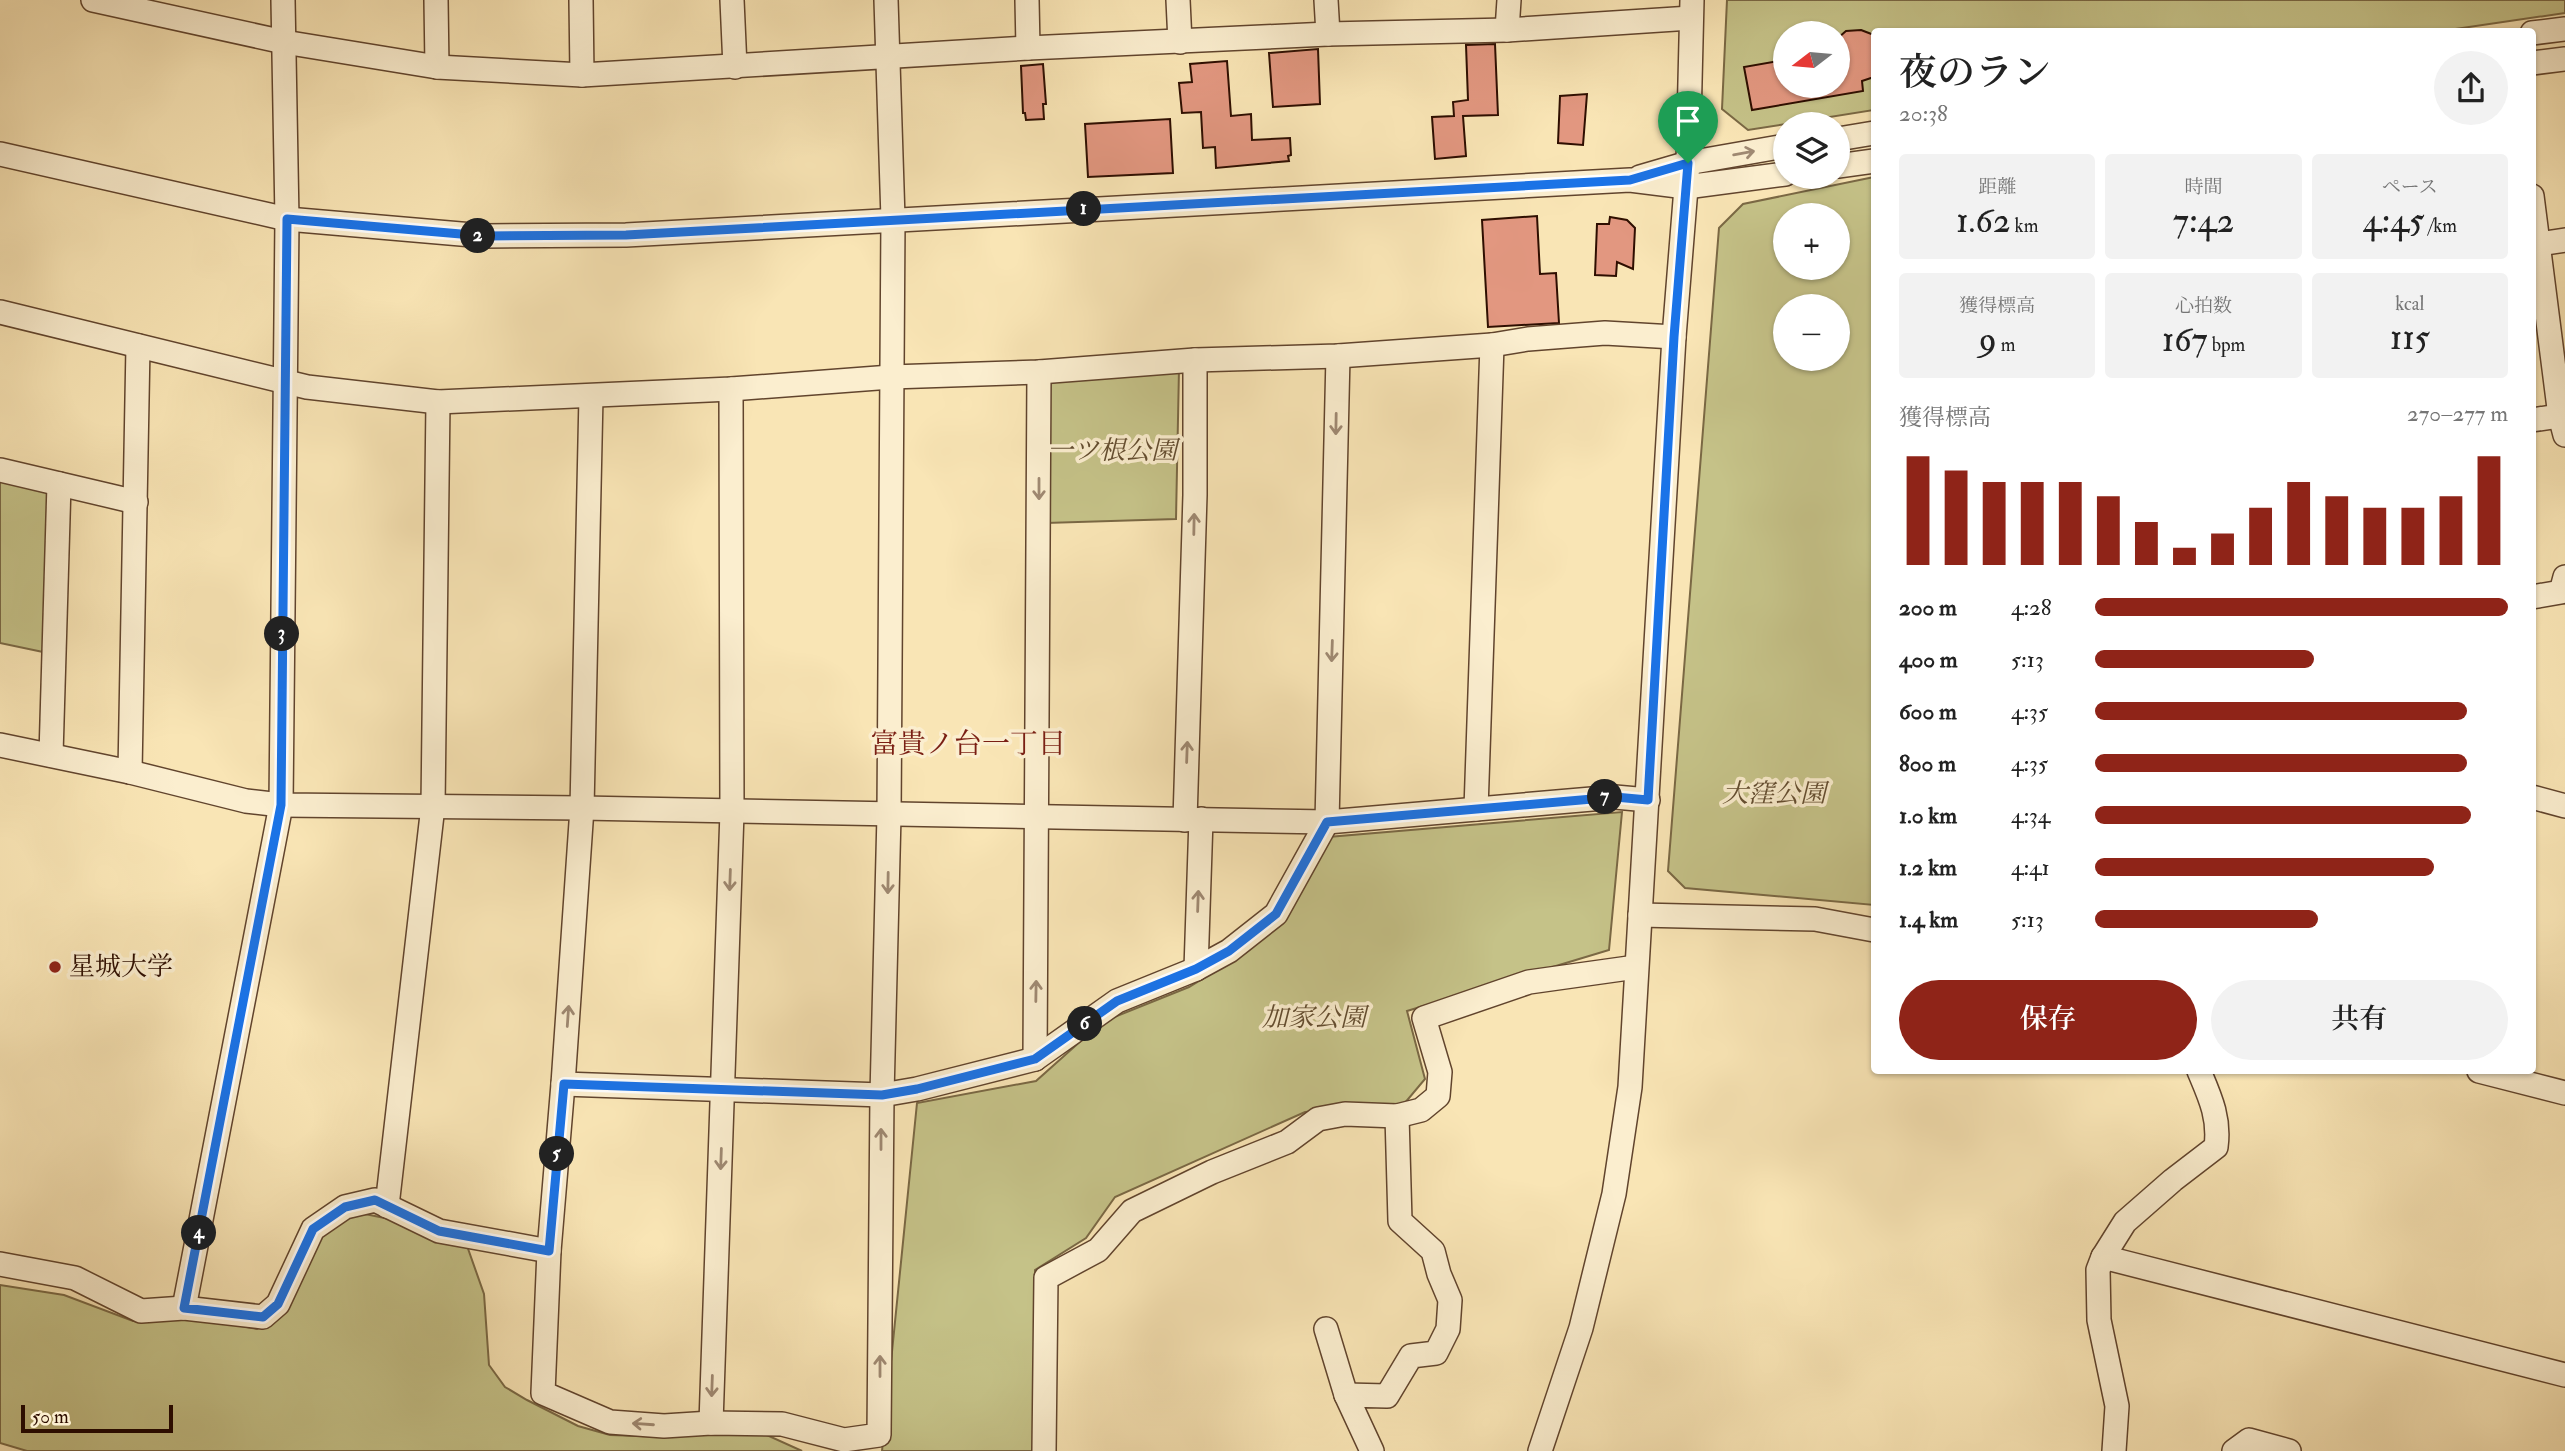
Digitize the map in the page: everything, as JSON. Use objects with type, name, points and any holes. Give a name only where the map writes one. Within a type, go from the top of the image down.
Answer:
[{"type":"street","points":[[93,0],[125,3],[284,42],[437,67],[582,75],[1028,48],[1328,34],[1507,30],[1692,9],[1688,163],[1674,337],[1630,1087],[1614,1194],[1581,1328],[1541,1451]]},
{"type":"street","points":[[184,1308],[281,805],[287,219],[283,0]]},
{"type":"street","points":[[436,0],[437,67]]},
{"type":"street","points":[[581,0],[582,75]]},
{"type":"street","points":[[732,0],[735,67]]},
{"type":"street","points":[[591,396],[582,808],[564,1084],[549,1251],[543,1393],[610,1422],[664,1426],[782,1423],[844,1440],[879,1435],[882,1095],[889,815],[893,219],[886,0]]},
{"type":"street","points":[[1027,0],[1028,48]]},
{"type":"street","points":[[1178,0],[1180,43]]},
{"type":"street","points":[[1326,0],[1328,34]]},
{"type":"street","points":[[1507,30],[1509,0]]},
{"type":"street","points":[[2536,33],[2565,29]]},
{"type":"street","points":[[2536,63],[2565,59]]},
{"type":"street","points":[[1850,137],[1871,134]]},
{"type":"street","points":[[1630,180],[1688,163],[1773,148]]},
{"type":"street","points":[[0,154],[287,219],[484,236],[626,235],[1630,180],[1686,187],[1773,176]]},
{"type":"street","points":[[1850,164],[1871,161]]},
{"type":"street","points":[[2536,420],[2563,422],[2536,245],[2565,240]]},
{"type":"street","points":[[0,312],[307,387],[438,402],[732,389],[891,377],[1039,372],[1195,360],[1338,356],[1492,345],[1528,339],[1605,333],[1674,337]]},
{"type":"street","points":[[1476,809],[1492,345]]},
{"type":"street","points":[[130,772],[138,346]]},
{"type":"street","points":[[564,1084],[882,1095],[917,1089],[1035,1059],[1117,1001],[1196,969],[1229,951],[1276,914],[1327,822],[1338,356]]},
{"type":"street","points":[[1195,360],[1193,820],[1196,969]]},
{"type":"street","points":[[1035,1059],[1039,372]]},
{"type":"street","points":[[711,1423],[732,812],[732,389]]},
{"type":"street","points":[[387,1206],[433,806],[438,402]]},
{"type":"street","points":[[0,470],[136,502]]},
{"type":"street","points":[[51,755],[60,484]]},
{"type":"street","points":[[2536,596],[2561,592],[2565,577]]},
{"type":"street","points":[[0,745],[246,800],[281,805],[1327,822],[1615,797],[1648,800]]},
{"type":"street","points":[[2536,798],[2565,806]]},
{"type":"street","points":[[1640,915],[1815,919],[1871,929]]},
{"type":"street","points":[[1044,1451],[1046,1278],[1098,1250],[1132,1211],[1212,1172],[1287,1142],[1318,1119],[1345,1114],[1397,1116],[1421,1110],[1438,1096],[1440,1072],[1424,1018],[1529,982],[1636,967]]},
{"type":"street","points":[[2114,1451],[2117,1406],[2099,1320],[2098,1270],[2125,1222],[2216,1147],[2216,1110],[2200,1074]]},
{"type":"street","points":[[2491,1074],[2565,1093]]},
{"type":"street","points":[[1346,1395],[1387,1396],[1412,1356],[1436,1353],[1448,1329],[1450,1300],[1433,1251],[1400,1221],[1397,1116]]},
{"type":"street","points":[[0,1264],[75,1278],[141,1311],[184,1308],[263,1317],[278,1304],[313,1229],[345,1207],[375,1200],[439,1231],[549,1251]]},
{"type":"street","points":[[2103,1257],[2565,1375]]},
{"type":"street","points":[[1326,1329],[1346,1395],[1372,1451]]},
{"type":"street","points":[[2234,1451],[2249,1440],[2288,1451]]},
{"type":"green space","points":[[1727,0],[2565,0],[2565,13],[2462,28],[1871,28],[1871,110],[1850,114],[1773,112],[1773,126],[1748,130],[1722,109]]},
{"type":"green space","name":"大窪公園","points":[[1871,178],[1871,905],[1685,888],[1668,871],[1719,228],[1743,204],[1816,189],[1850,189],[1850,182]]},
{"type":"green space","name":"一ツ根公園","points":[[1179,369],[1176,519],[1046,523],[1047,383]]},
{"type":"green space","points":[[0,470],[52,482],[43,652],[0,643]]},
{"type":"green space","name":"加家公園","points":[[1622,812],[1609,950],[1407,1011],[1425,1079],[1404,1104],[1305,1112],[1115,1197],[1086,1238],[1035,1270],[1036,1451],[882,1451],[917,1103],[1036,1081],[1102,1022],[1189,987],[1248,951],[1284,918],[1328,837]]},
{"type":"green space","points":[[365,1214],[404,1222],[466,1243],[484,1294],[489,1365],[505,1387],[527,1400],[578,1426],[610,1435],[668,1437],[729,1428],[760,1432],[802,1451],[27,1451],[0,1443],[0,1285],[64,1295],[133,1321],[186,1316],[257,1329],[284,1313],[319,1238],[341,1218]]},
{"type":"building","points":[[1861,30],[1871,34],[1871,78],[1862,81],[1863,91],[1850,93],[1850,31]]},
{"type":"building","points":[[1495,44],[1498,115],[1463,116],[1466,156],[1435,159],[1432,117],[1454,116],[1453,102],[1468,100],[1466,45]]},
{"type":"building","points":[[1318,49],[1320,104],[1273,107],[1269,53]]},
{"type":"building","points":[[1227,61],[1231,116],[1251,114],[1252,140],[1290,138],[1289,161],[1216,168],[1215,147],[1203,148],[1201,112],[1182,113],[1179,83],[1192,82],[1190,64]]},
{"type":"building","points":[[1773,62],[1773,98],[1822,98],[1752,110],[1744,67]]},
{"type":"building","points":[[1043,64],[1046,104],[1043,104],[1044,119],[1026,120],[1023,113],[1021,66]]},
{"type":"building","points":[[1587,94],[1583,145],[1558,143],[1560,96]]},
{"type":"building","points":[[1170,119],[1173,173],[1088,177],[1085,124]]},
{"type":"building","points":[[1537,216],[1540,274],[1556,273],[1559,323],[1488,327],[1482,220]]},
{"type":"building","points":[[1610,217],[1627,220],[1635,228],[1633,269],[1617,262],[1616,276],[1595,275],[1597,224],[1609,224]]},
{"type":"place","name":"星城大学","points":[[55,967]]},
{"type":"district","name":"富貴ノ台一丁目","points":[[968,744]]},
{"type":"route","points":[[1688,163],[1674,337],[1648,800],[1615,797],[1327,822],[1276,914],[1229,951],[1196,969],[1117,1001],[1035,1059],[917,1089],[882,1095],[564,1084],[549,1251],[439,1231],[375,1200],[345,1207],[313,1229],[278,1304],[263,1317],[184,1308],[281,805],[287,219],[484,236],[626,235],[1630,180],[1688,163]]}]
